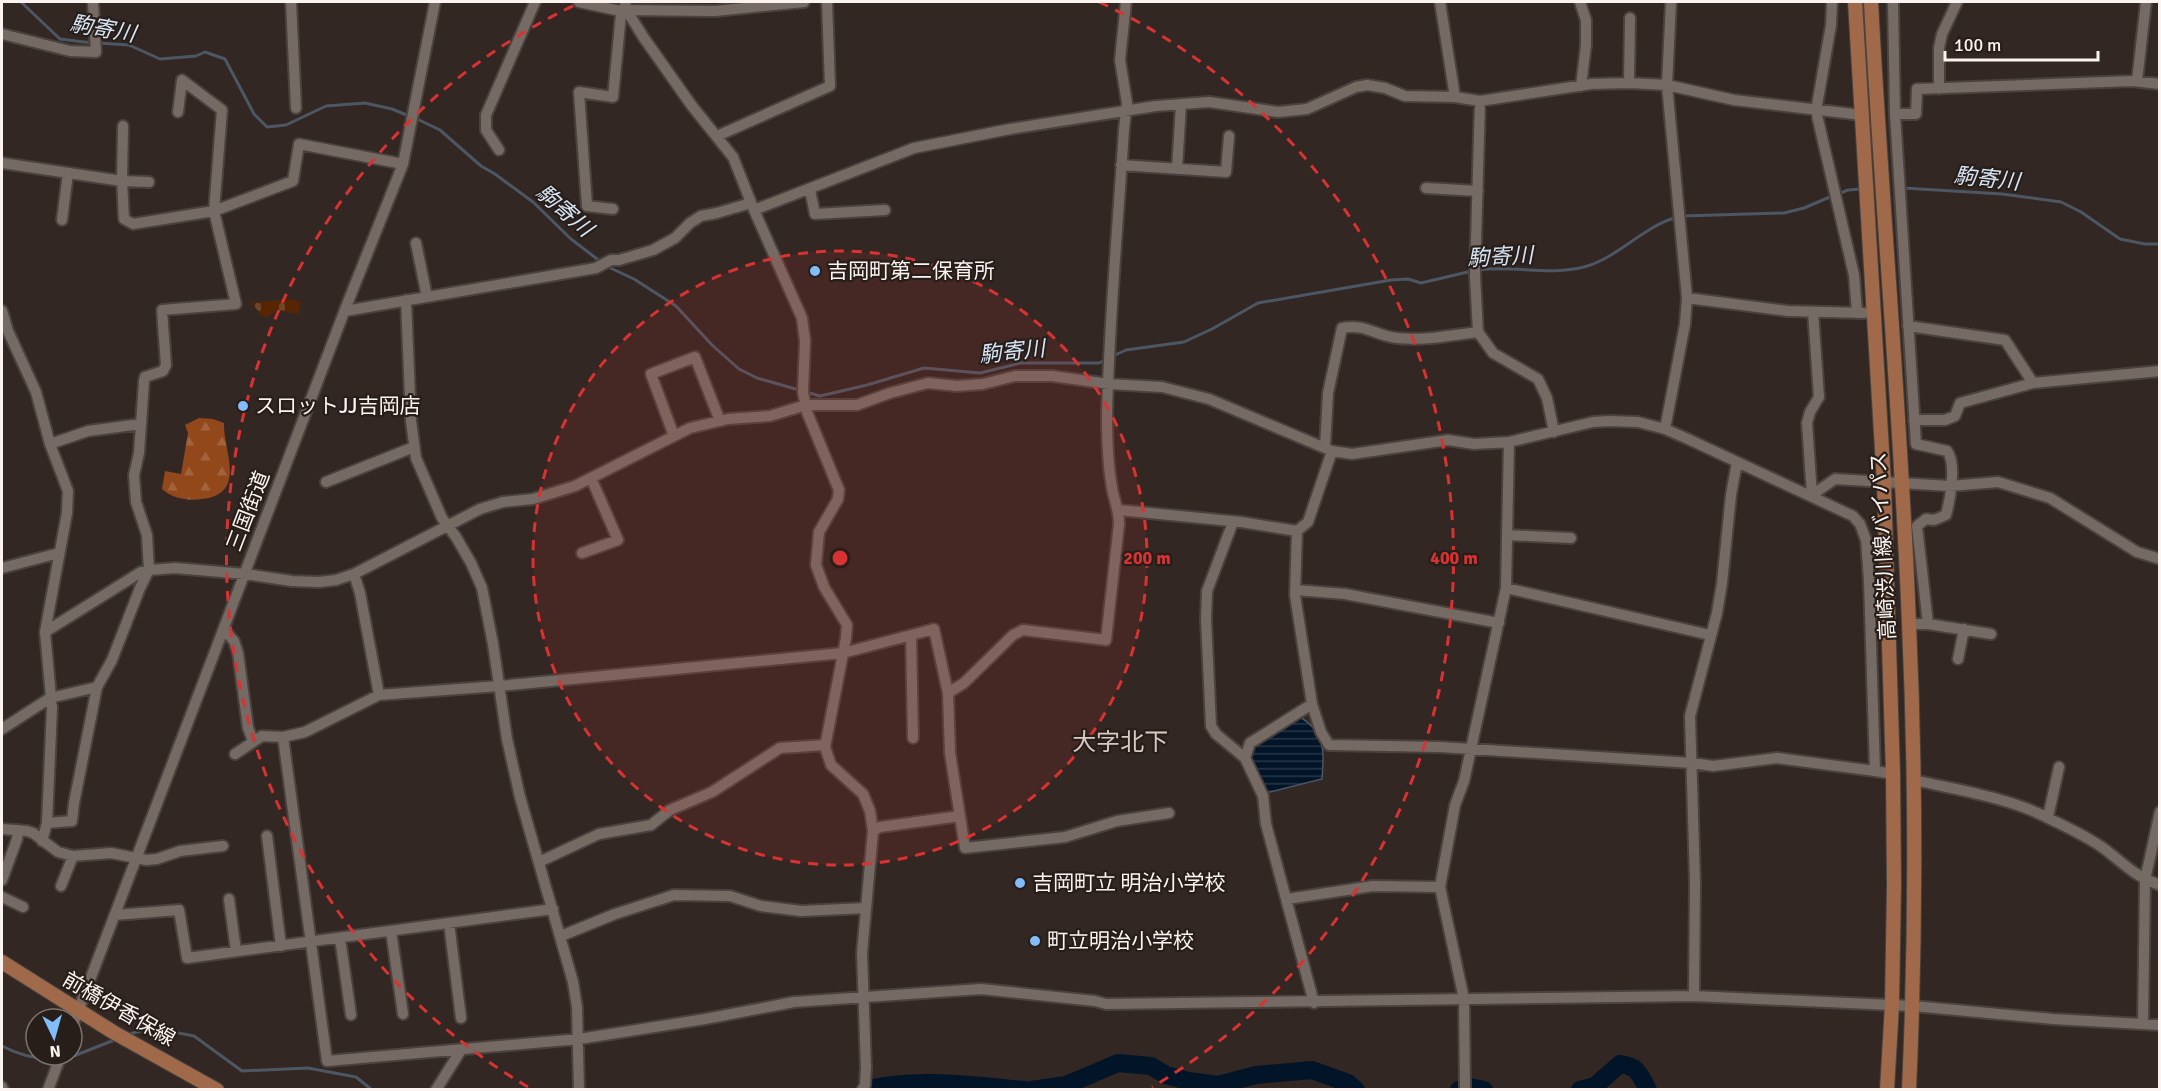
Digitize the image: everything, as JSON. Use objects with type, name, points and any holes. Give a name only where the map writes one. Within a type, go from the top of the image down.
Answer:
[{"type":"main road","name":"高崎渋川線バイパス","points":[[1855,2],[1884,483],[1893,774],[1892,1005],[1887,1089]]},
{"type":"main road","name":"高崎渋川線バイパス","points":[[1871,2],[1909,624],[1914,780],[1913,1006],[1909,1089]]},
{"type":"main road","name":"前橋伊香保線","points":[[2,962],[72,1007]]},
{"type":"main road","name":"前橋伊香保線","points":[[84,1015],[217,1089]]},
{"type":"street","points":[[2,34],[70,51],[96,52],[93,2]]},
{"type":"street","points":[[291,2],[297,108]]},
{"type":"street","name":"三国街道","points":[[80,1007],[403,164],[435,2]]},
{"type":"street","points":[[499,150],[486,130],[486,115],[535,2]]},
{"type":"street","points":[[579,2],[715,11],[804,2]]},
{"type":"street","points":[[717,136],[830,86],[826,2]]},
{"type":"street","points":[[948,693],[964,683],[1013,635],[1023,630],[1106,640],[1119,510],[1113,493],[1109,464],[1107,416],[1112,310],[1127,111],[1120,60],[1126,2]]},
{"type":"street","points":[[1440,2],[1455,97]]},
{"type":"street","points":[[1580,2],[1586,20],[1586,45],[1581,86]]},
{"type":"street","points":[[1665,429],[1685,324],[1687,298],[1667,85],[1671,2]]},
{"type":"street","points":[[1832,2],[1831,25],[1816,111],[1854,275],[1857,312]]},
{"type":"street","points":[[1893,2],[1895,114],[1916,444],[1947,451],[1953,464],[1946,515],[1934,520],[1926,519],[1917,526],[1928,624]]},
{"type":"street","points":[[1939,88],[1941,41],[1957,2]]},
{"type":"street","points":[[2137,81],[2146,2]]},
{"type":"street","points":[[626,6],[692,106],[733,157],[752,206],[802,318],[805,341],[803,392],[807,412],[839,490],[838,499],[819,531],[816,565],[824,587],[847,625],[825,745],[831,765],[863,794],[870,811],[873,831],[862,953],[865,998],[863,1087]]},
{"type":"street","points":[[613,209],[587,206],[579,92],[613,97],[621,14],[626,6]]},
{"type":"street","points":[[1629,83],[1630,18]]},
{"type":"street","points":[[47,823],[72,821],[97,687],[112,660],[149,570],[147,535],[136,502],[134,475],[140,453],[145,377],[163,371],[166,365],[162,310],[236,304],[214,211],[222,110],[182,80],[178,112]]},
{"type":"street","points":[[1895,114],[1916,114],[1917,89],[2137,81],[2160,84]]},
{"type":"street","points":[[345,311],[596,268],[605,263],[653,250],[675,238],[701,216],[752,206],[810,190],[914,148],[1010,129],[1127,111],[1209,102],[1278,112],[1307,109],[1356,87],[1367,85],[1385,88],[1405,96],[1455,97],[1480,101],[1581,86],[1629,83],[1667,85],[1734,100],[1862,115]]},
{"type":"street","points":[[1480,101],[1475,276],[1478,332],[1493,353],[1538,379],[1547,398],[1554,432]]},
{"type":"street","points":[[1177,169],[1182,104]]},
{"type":"street","points":[[123,126],[124,219],[133,224],[214,211],[293,181],[299,144],[403,164]]},
{"type":"street","points":[[1122,165],[1226,172],[1229,136]]},
{"type":"street","points":[[2,163],[122,181],[149,182]]},
{"type":"street","points":[[62,220],[68,173]]},
{"type":"street","points":[[1425,188],[1478,191]]},
{"type":"street","points":[[810,190],[814,214],[885,210]]},
{"type":"street","points":[[416,243],[427,297]]},
{"type":"street","points":[[1687,298],[1788,311],[1873,314]]},
{"type":"street","points":[[406,300],[411,421],[416,458],[442,518],[471,563],[482,588],[488,612],[507,739],[520,797],[573,982],[579,1039],[579,1089]]},
{"type":"street","points":[[2,311],[8,331],[36,392],[50,444],[68,491],[67,513],[45,632],[52,708],[47,823],[42,841]]},
{"type":"street","points":[[1812,495],[1807,423],[1810,412],[1819,397],[1813,312]]},
{"type":"street","points":[[1908,326],[2005,340],[2033,383]]},
{"type":"street","points":[[1119,510],[1297,531],[1308,522],[1328,449],[1328,393],[1342,328],[1364,327],[1396,338],[1419,339],[1478,332]]},
{"type":"street","points":[[674,436],[651,374],[695,357],[720,421]]},
{"type":"street","points":[[1914,420],[1945,420],[1955,416],[1960,403],[2033,383],[2160,371]]},
{"type":"street","points":[[45,632],[141,572],[149,570],[175,568],[292,581],[336,580],[354,574],[480,508],[555,494],[690,428],[720,421],[770,416],[806,405],[857,405],[928,383],[957,386],[983,384],[1015,376],[1052,375],[1109,384],[1162,387],[1209,399],[1328,449],[1352,454],[1448,440],[1474,444],[1509,442],[1593,422],[1638,422],[1665,429],[1812,495],[1853,516],[1860,524],[1866,540],[1875,771]]},
{"type":"street","points":[[50,444],[88,431],[141,424]]},
{"type":"street","points":[[1465,1089],[1464,999],[1440,887],[1455,805],[1464,781],[1506,588],[1509,442]]},
{"type":"street","points":[[326,482],[414,447]]},
{"type":"street","points":[[1694,996],[1695,883],[1690,716],[1717,612],[1737,462]]},
{"type":"street","points":[[582,553],[618,540],[591,478]]},
{"type":"street","points":[[1812,495],[1835,479],[1950,486],[1998,482],[2050,498],[2137,552],[2160,559]]},
{"type":"street","points":[[1233,522],[1207,591],[1206,619],[1211,726],[1216,734],[1245,758],[1263,796],[1266,824],[1314,1003]]},
{"type":"street","points":[[1297,531],[1296,590],[1312,704],[1321,732],[1329,745],[1440,747],[1713,766],[1777,758],[1893,774]]},
{"type":"street","points":[[1507,535],[1571,538]]},
{"type":"street","points":[[2,568],[59,553]]},
{"type":"street","points":[[354,574],[360,593],[379,694]]},
{"type":"street","points":[[1506,588],[1710,635]]},
{"type":"street","points":[[1296,590],[1345,594],[1499,623]]},
{"type":"street","points":[[1909,624],[1928,624],[1991,634]]},
{"type":"street","points":[[235,754],[262,736],[283,737],[305,732],[379,694],[499,686],[843,653],[933,629],[948,693],[950,753],[965,848],[1065,837],[1117,821],[1169,813]]},
{"type":"street","points":[[1958,658],[1964,629]]},
{"type":"street","points":[[224,630],[234,641],[238,653],[248,728],[253,741]]},
{"type":"street","points":[[911,635],[913,738]]},
{"type":"street","points":[[2,729],[50,698],[97,687]]},
{"type":"street","points":[[1245,758],[1250,743],[1312,704]]},
{"type":"street","points":[[283,737],[327,1061],[579,1039],[794,1002],[981,989],[1106,1004],[1314,1003],[1694,996],[1913,1006],[2053,1019],[2160,1025]]},
{"type":"street","points":[[539,862],[599,834],[651,825],[670,810],[712,792],[780,748],[825,745]]},
{"type":"street","points":[[2048,817],[2059,767]]},
{"type":"street","points":[[1914,780],[2012,804],[2048,817],[2106,850],[2128,870],[2145,880],[2160,885]]},
{"type":"street","points":[[2143,1024],[2145,880],[2160,812]]},
{"type":"street","points":[[873,831],[880,827],[960,816]]},
{"type":"street","points":[[2,829],[33,833],[58,852],[73,856],[111,853],[123,854],[135,859],[157,859],[180,851],[223,846]]},
{"type":"street","points":[[2,880],[18,830]]},
{"type":"street","points":[[267,836],[281,946]]},
{"type":"street","points":[[61,886],[73,856]]},
{"type":"street","points":[[1287,899],[1373,886],[1440,887]]},
{"type":"street","points":[[561,936],[615,914],[674,895],[730,896],[761,906],[801,911],[866,908]]},
{"type":"street","points":[[2,897],[23,907]]},
{"type":"street","points":[[229,899],[236,951]]},
{"type":"street","points":[[116,915],[179,910],[187,958],[553,909]]},
{"type":"street","points":[[449,923],[461,1018]]},
{"type":"street","points":[[391,931],[403,1014]]},
{"type":"street","points":[[340,938],[351,1015]]},
{"type":"street","points":[[436,1089],[461,1050]]},
{"type":"street","points":[[48,1089],[56,1067]]},
{"type":"green space","points":[[287,299],[301,302],[298,314],[277,310],[265,318],[252,303]]},
{"type":"green space","points":[[199,418],[224,423],[229,458],[229,480],[225,489],[216,495],[197,500],[181,499],[162,489],[165,471],[181,474],[188,433],[185,425]]},
{"type":"water","points":[[1299,716],[1308,722],[1319,736],[1323,751],[1322,779],[1266,793],[1248,755],[1253,745]]},
{"type":"waterway","name":"駒寄川","points":[[21,2],[60,39],[129,45],[160,59],[196,56],[205,52],[225,59],[254,114],[267,127],[286,125],[326,106],[365,103],[392,109],[409,116]]},
{"type":"waterway","name":"駒寄川","points":[[415,118],[440,130],[481,166],[533,202],[571,239],[601,262]]},
{"type":"waterway","name":"駒寄川","points":[[1903,188],[2002,194],[2061,202],[2081,212],[2120,239],[2145,244],[2160,244]]},
{"type":"waterway","name":"駒寄川","points":[[1838,194],[1861,189]]},
{"type":"waterway","name":"駒寄川","points":[[1683,216],[1784,213],[1804,208],[1832,196]]},
{"type":"waterway","name":"駒寄川","points":[[1478,270],[1558,271],[1584,267],[1608,257],[1652,228],[1677,217]]},
{"type":"waterway","name":"駒寄川","points":[[606,266],[634,279],[676,306],[712,345],[739,369],[757,378],[820,396],[924,368],[980,373],[1021,363],[1099,363],[1107,359]]},
{"type":"waterway","name":"駒寄川","points":[[1113,356],[1126,350],[1184,342],[1258,303],[1391,280],[1408,279],[1421,283],[1472,271]]},
{"type":"waterway","points":[[125,1035],[153,1028],[194,1036],[242,1071],[308,1068],[356,1077],[372,1090]]},
{"type":"waterway","points":[[84,1052],[117,1039]]},
{"type":"waterway","points":[[2,1046],[24,1055]]},
{"type":"waterway","points":[[1031,1090],[1066,1085],[1118,1063],[1151,1066],[1166,1075],[1218,1085],[1256,1075],[1312,1070],[1348,1083],[1356,1090]]},
{"type":"waterway","points":[[1580,1090],[1595,1086],[1620,1064],[1635,1069],[1648,1090]]},
{"type":"waterway","points":[[864,1090],[924,1083],[1024,1090]]},
{"type":"waterway","points":[[1459,1090],[1470,1087],[1484,1090]]},
{"type":"place","name":"吉岡町第二保育所","points":[[815,271]]},
{"type":"place","name":"スロットJJ吉岡店","points":[[243,406]]},
{"type":"place","name":"吉岡町立 明治小学校","points":[[1020,883]]},
{"type":"place","name":"町立明治小学校","points":[[1035,941]]},
{"type":"district","name":"大字北下","points":[[1120,742]]}]
